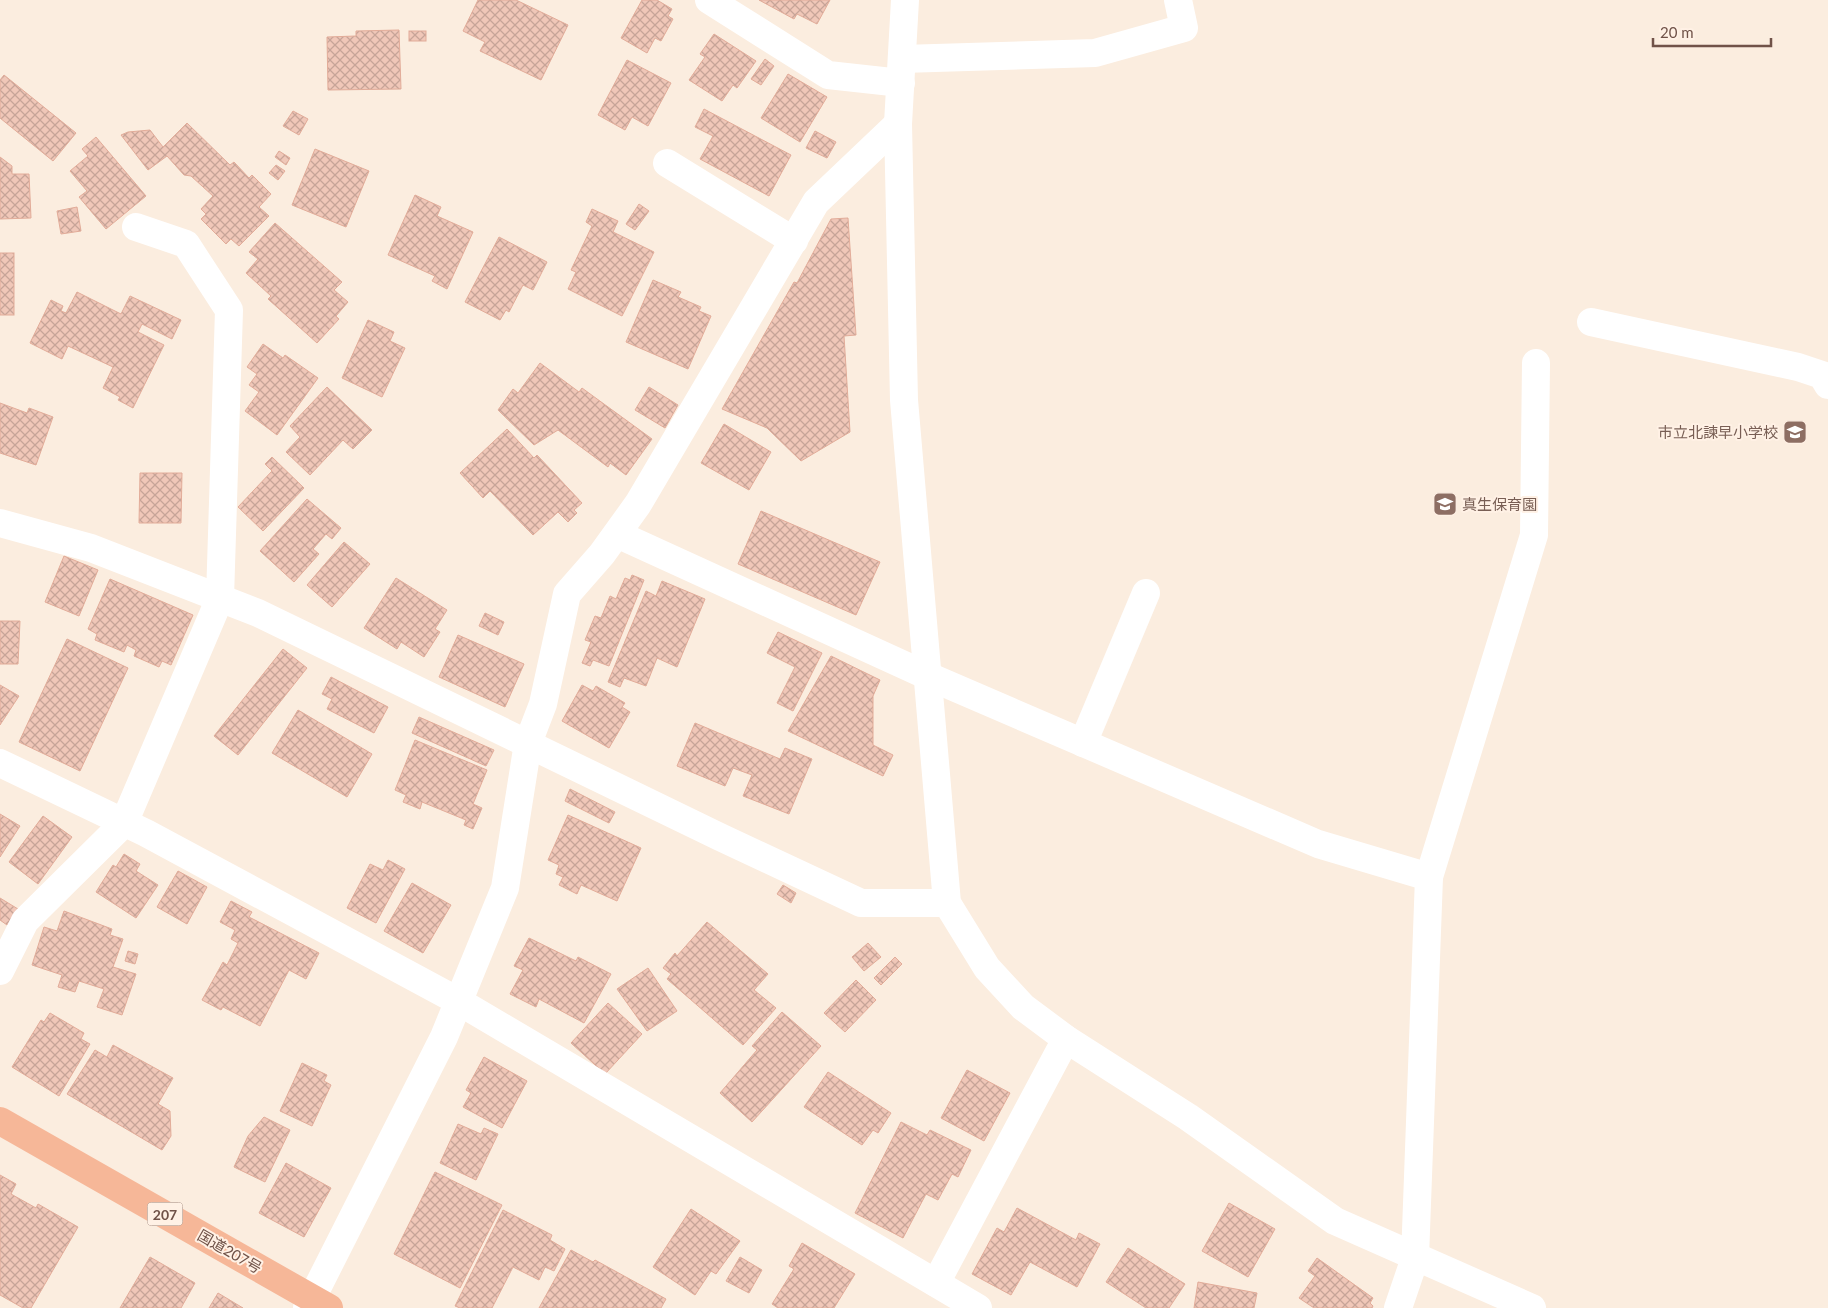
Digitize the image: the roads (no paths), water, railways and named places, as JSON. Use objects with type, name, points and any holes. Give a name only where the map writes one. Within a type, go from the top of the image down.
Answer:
[{"type":"highway","name":"国道207号","points":[[0,1120],[316,1305]]},
{"type":"street","points":[[709,0],[828,75],[901,71],[1095,53],[1184,28],[1178,0]]},
{"type":"street","points":[[905,0],[898,124],[904,400],[947,903],[987,968],[1023,1007],[1066,1039],[1188,1117],[1335,1221],[1415,1258],[1532,1308]]},
{"type":"street","points":[[316,1305],[444,1037],[505,888],[528,743],[544,704],[567,594],[602,554],[638,504],[816,202],[898,124]]},
{"type":"street","points":[[668,163],[794,240]]},
{"type":"street","points":[[0,971],[24,921],[124,823],[220,598],[229,310],[186,244],[136,227]]},
{"type":"street","points":[[1591,322],[1798,367],[1822,375],[1828,385]]},
{"type":"street","points":[[1398,1308],[1415,1258],[1429,877],[1534,535],[1536,363]]},
{"type":"street","points":[[0,523],[91,548],[258,613],[720,837],[861,903],[947,903]]},
{"type":"street","points":[[617,534],[928,676],[1318,844],[1429,877]]},
{"type":"street","points":[[1083,743],[1146,593]]},
{"type":"street","points":[[0,763],[124,823],[458,1001],[978,1308]]},
{"type":"street","points":[[936,1283],[1066,1039]]},
{"type":"place","name":"市立北諫早小学校","points":[[1795,432]]},
{"type":"place","name":"真生保育園","points":[[1445,504]]}]
